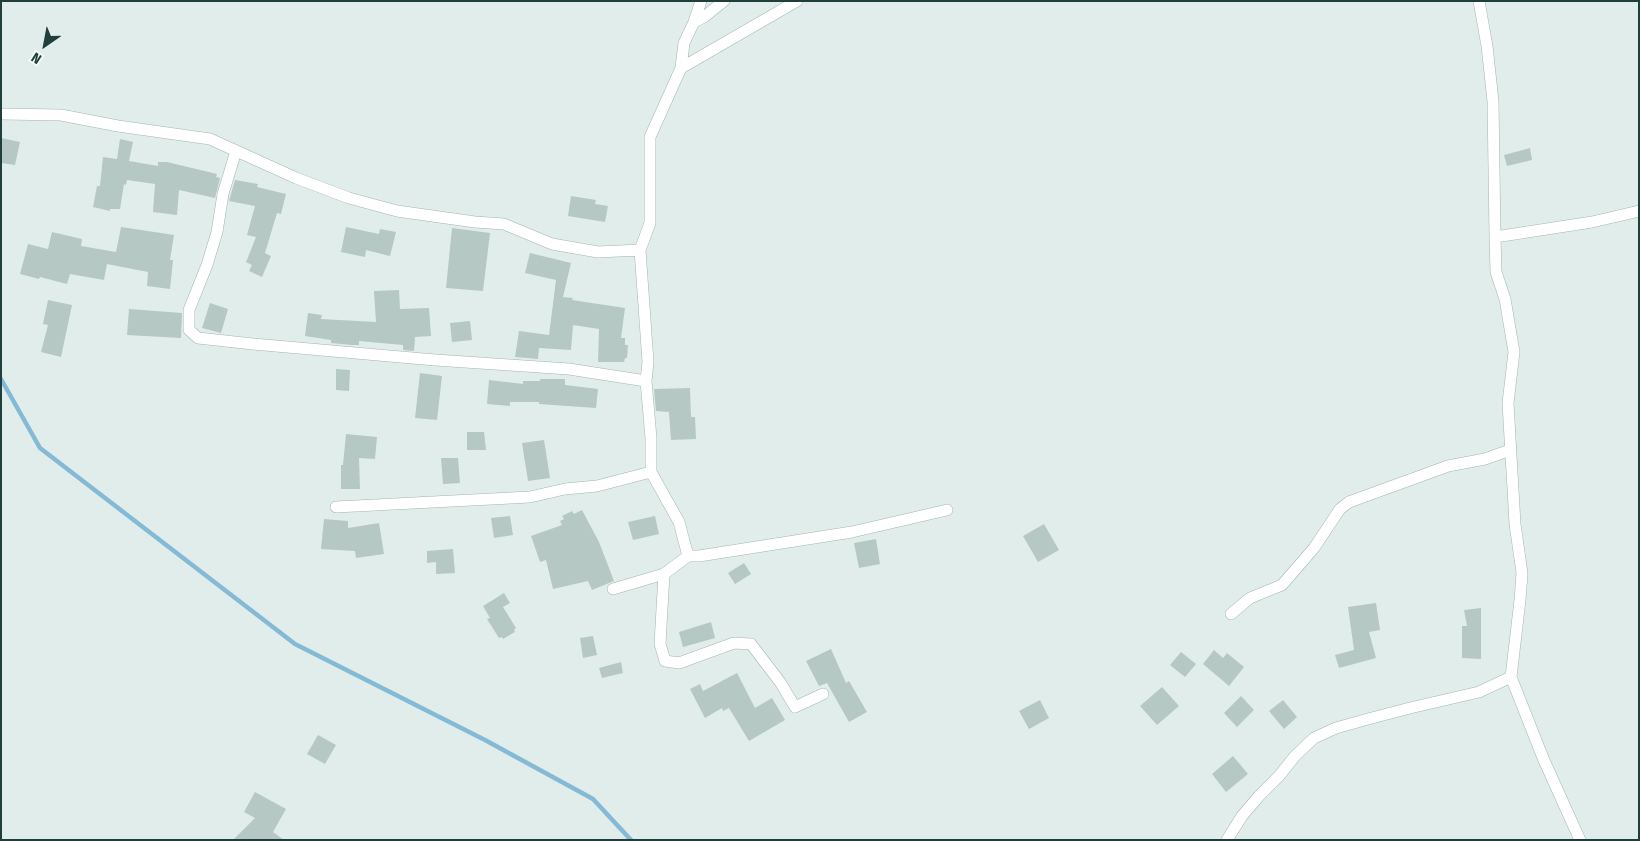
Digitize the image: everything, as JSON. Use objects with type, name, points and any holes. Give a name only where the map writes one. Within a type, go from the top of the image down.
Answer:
[{"type":"street","points":[[688,556],[679,522],[651,472],[651,438],[646,381],[648,362],[640,250],[650,223],[650,137],[681,68],[684,42],[694,22],[701,1]]},
{"type":"street","points":[[694,22],[704,17],[724,1]]},
{"type":"street","points":[[681,68],[797,1]]},
{"type":"street","points":[[1479,1],[1487,46],[1493,102],[1496,272],[1505,299],[1514,352],[1508,403],[1515,524],[1522,573],[1511,677],[1542,758],[1580,840]]},
{"type":"street","points":[[1,114],[61,114],[118,126],[210,139],[296,178],[349,198],[397,211],[475,222],[504,224],[552,244],[598,252],[640,250]]},
{"type":"street","points":[[236,151],[223,194],[216,232],[207,265],[189,310],[190,330],[198,338],[435,360],[569,369],[646,381]]},
{"type":"street","points":[[1495,237],[1592,222],[1639,211]]},
{"type":"street","points":[[1231,614],[1250,598],[1282,585],[1314,548],[1340,509],[1349,502],[1448,466],[1510,450]]},
{"type":"street","points":[[336,507],[530,497],[565,489],[597,486],[651,472]]},
{"type":"street","points":[[613,589],[664,574],[688,556],[699,556],[852,532],[947,510]]},
{"type":"street","points":[[664,574],[660,644],[665,661],[679,663],[734,643],[751,644],[780,682],[795,707],[823,694]]},
{"type":"street","points":[[1227,840],[1242,816],[1259,796],[1314,738],[1336,728],[1479,692],[1511,677]]},
{"type":"building","points":[[1,138],[20,142],[15,165],[1,163]]},
{"type":"building","points":[[120,139],[133,142],[129,161],[158,166],[158,162],[167,162],[217,174],[216,177],[220,178],[215,198],[179,190],[177,215],[153,212],[155,184],[127,180],[126,185],[124,184],[120,209],[110,209],[110,211],[93,207],[97,186],[100,186],[103,157],[117,159]]},
{"type":"building","points":[[1530,148],[1532,160],[1507,166],[1504,155]]},
{"type":"building","points":[[235,180],[258,184],[257,187],[286,194],[281,214],[277,213],[265,253],[271,256],[262,277],[249,271],[252,265],[246,262],[256,237],[247,235],[255,206],[229,201]]},
{"type":"building","points":[[571,196],[596,200],[595,204],[608,206],[605,222],[568,216]]},
{"type":"building","points":[[121,227],[174,235],[170,260],[173,260],[170,289],[147,286],[148,272],[107,264],[104,280],[70,274],[67,284],[20,274],[28,244],[48,249],[52,232],[82,239],[81,246],[116,252]]},
{"type":"building","points":[[346,227],[379,234],[380,229],[396,232],[390,256],[366,250],[365,257],[341,252]]},
{"type":"building","points":[[452,228],[490,233],[483,291],[446,288]]},
{"type":"building","points":[[530,253],[571,263],[563,297],[625,308],[621,338],[625,338],[625,345],[628,345],[627,358],[625,358],[624,362],[598,362],[599,329],[573,325],[571,350],[539,348],[538,359],[515,357],[519,331],[549,335],[556,280],[525,273]]},
{"type":"building","points":[[399,290],[400,309],[429,308],[431,336],[415,337],[414,351],[403,350],[403,345],[359,341],[359,345],[352,345],[331,343],[331,340],[305,336],[308,313],[322,315],[321,319],[376,322],[374,291]]},
{"type":"building","points":[[48,300],[72,305],[61,357],[41,352],[48,325],[43,324]]},
{"type":"building","points":[[210,303],[228,309],[221,333],[202,328]]},
{"type":"building","points":[[129,309],[182,313],[181,338],[127,335]]},
{"type":"building","points":[[470,321],[472,340],[452,342],[450,323]]},
{"type":"building","points":[[336,369],[350,370],[349,391],[336,390]]},
{"type":"building","points":[[420,373],[442,376],[437,420],[415,418]]},
{"type":"building","points":[[540,379],[565,379],[565,385],[598,389],[596,408],[539,404],[539,402],[510,402],[510,406],[487,404],[489,380],[523,384],[523,381],[540,381]]},
{"type":"building","points":[[690,388],[691,417],[695,417],[696,439],[671,440],[669,412],[656,411],[654,389]]},
{"type":"building","points":[[467,432],[484,432],[486,450],[467,450]]},
{"type":"building","points":[[346,434],[377,437],[375,459],[359,458],[360,489],[341,489],[341,465],[343,465]]},
{"type":"building","points":[[544,440],[550,478],[528,481],[522,443]]},
{"type":"building","points":[[441,458],[458,458],[460,483],[443,484]]},
{"type":"building","points":[[582,510],[599,542],[614,581],[592,590],[588,581],[553,589],[546,560],[540,562],[531,536],[562,525],[560,521],[564,519],[562,516],[572,511],[574,514]]},
{"type":"building","points":[[510,516],[513,535],[494,538],[491,518]]},
{"type":"building","points":[[655,516],[659,534],[633,540],[628,522]]},
{"type":"building","points":[[324,519],[348,521],[348,528],[379,523],[384,554],[356,558],[355,551],[321,549]]},
{"type":"building","points":[[1044,524],[1059,550],[1038,562],[1023,536]]},
{"type":"building","points":[[876,539],[880,564],[859,568],[854,543]]},
{"type":"building","points":[[453,549],[455,573],[436,574],[436,562],[427,563],[427,551]]},
{"type":"building","points":[[744,563],[751,574],[735,584],[728,573]]},
{"type":"building","points":[[504,593],[510,603],[503,607],[516,628],[515,632],[503,639],[502,637],[499,638],[487,619],[490,618],[483,606]]},
{"type":"building","points":[[1376,603],[1380,630],[1369,632],[1376,658],[1339,668],[1335,655],[1354,650],[1348,607]]},
{"type":"building","points":[[1481,608],[1481,659],[1462,658],[1462,626],[1467,626],[1464,610]]},
{"type":"building","points":[[711,622],[715,638],[683,647],[679,632]]},
{"type":"building","points":[[593,636],[597,655],[583,658],[580,638]]},
{"type":"building","points":[[831,649],[846,683],[849,681],[867,712],[849,722],[827,683],[819,686],[806,661]]},
{"type":"building","points":[[1214,650],[1223,658],[1227,653],[1244,667],[1229,686],[1203,664]]},
{"type":"building","points":[[1181,652],[1196,664],[1185,677],[1170,665]]},
{"type":"building","points":[[621,662],[623,673],[602,678],[599,668]]},
{"type":"building","points":[[737,673],[755,708],[772,698],[785,720],[749,741],[729,708],[723,711],[722,708],[705,718],[690,689],[700,684],[703,691]]},
{"type":"building","points":[[1162,687],[1179,706],[1157,725],[1140,706]]},
{"type":"building","points":[[1241,696],[1254,710],[1237,727],[1224,713]]},
{"type":"building","points":[[1040,700],[1049,718],[1029,729],[1019,711]]},
{"type":"building","points":[[1283,700],[1297,717],[1284,729],[1269,711]]},
{"type":"building","points":[[318,735],[336,745],[325,764],[307,754]]},
{"type":"building","points":[[1233,756],[1248,774],[1226,792],[1212,774]]},
{"type":"building","points":[[255,792],[286,809],[273,832],[284,840],[233,840],[255,818],[244,812]]},
{"type":"waterway","points":[[1,379],[40,448],[295,644],[485,740],[593,799],[631,840]]}]
